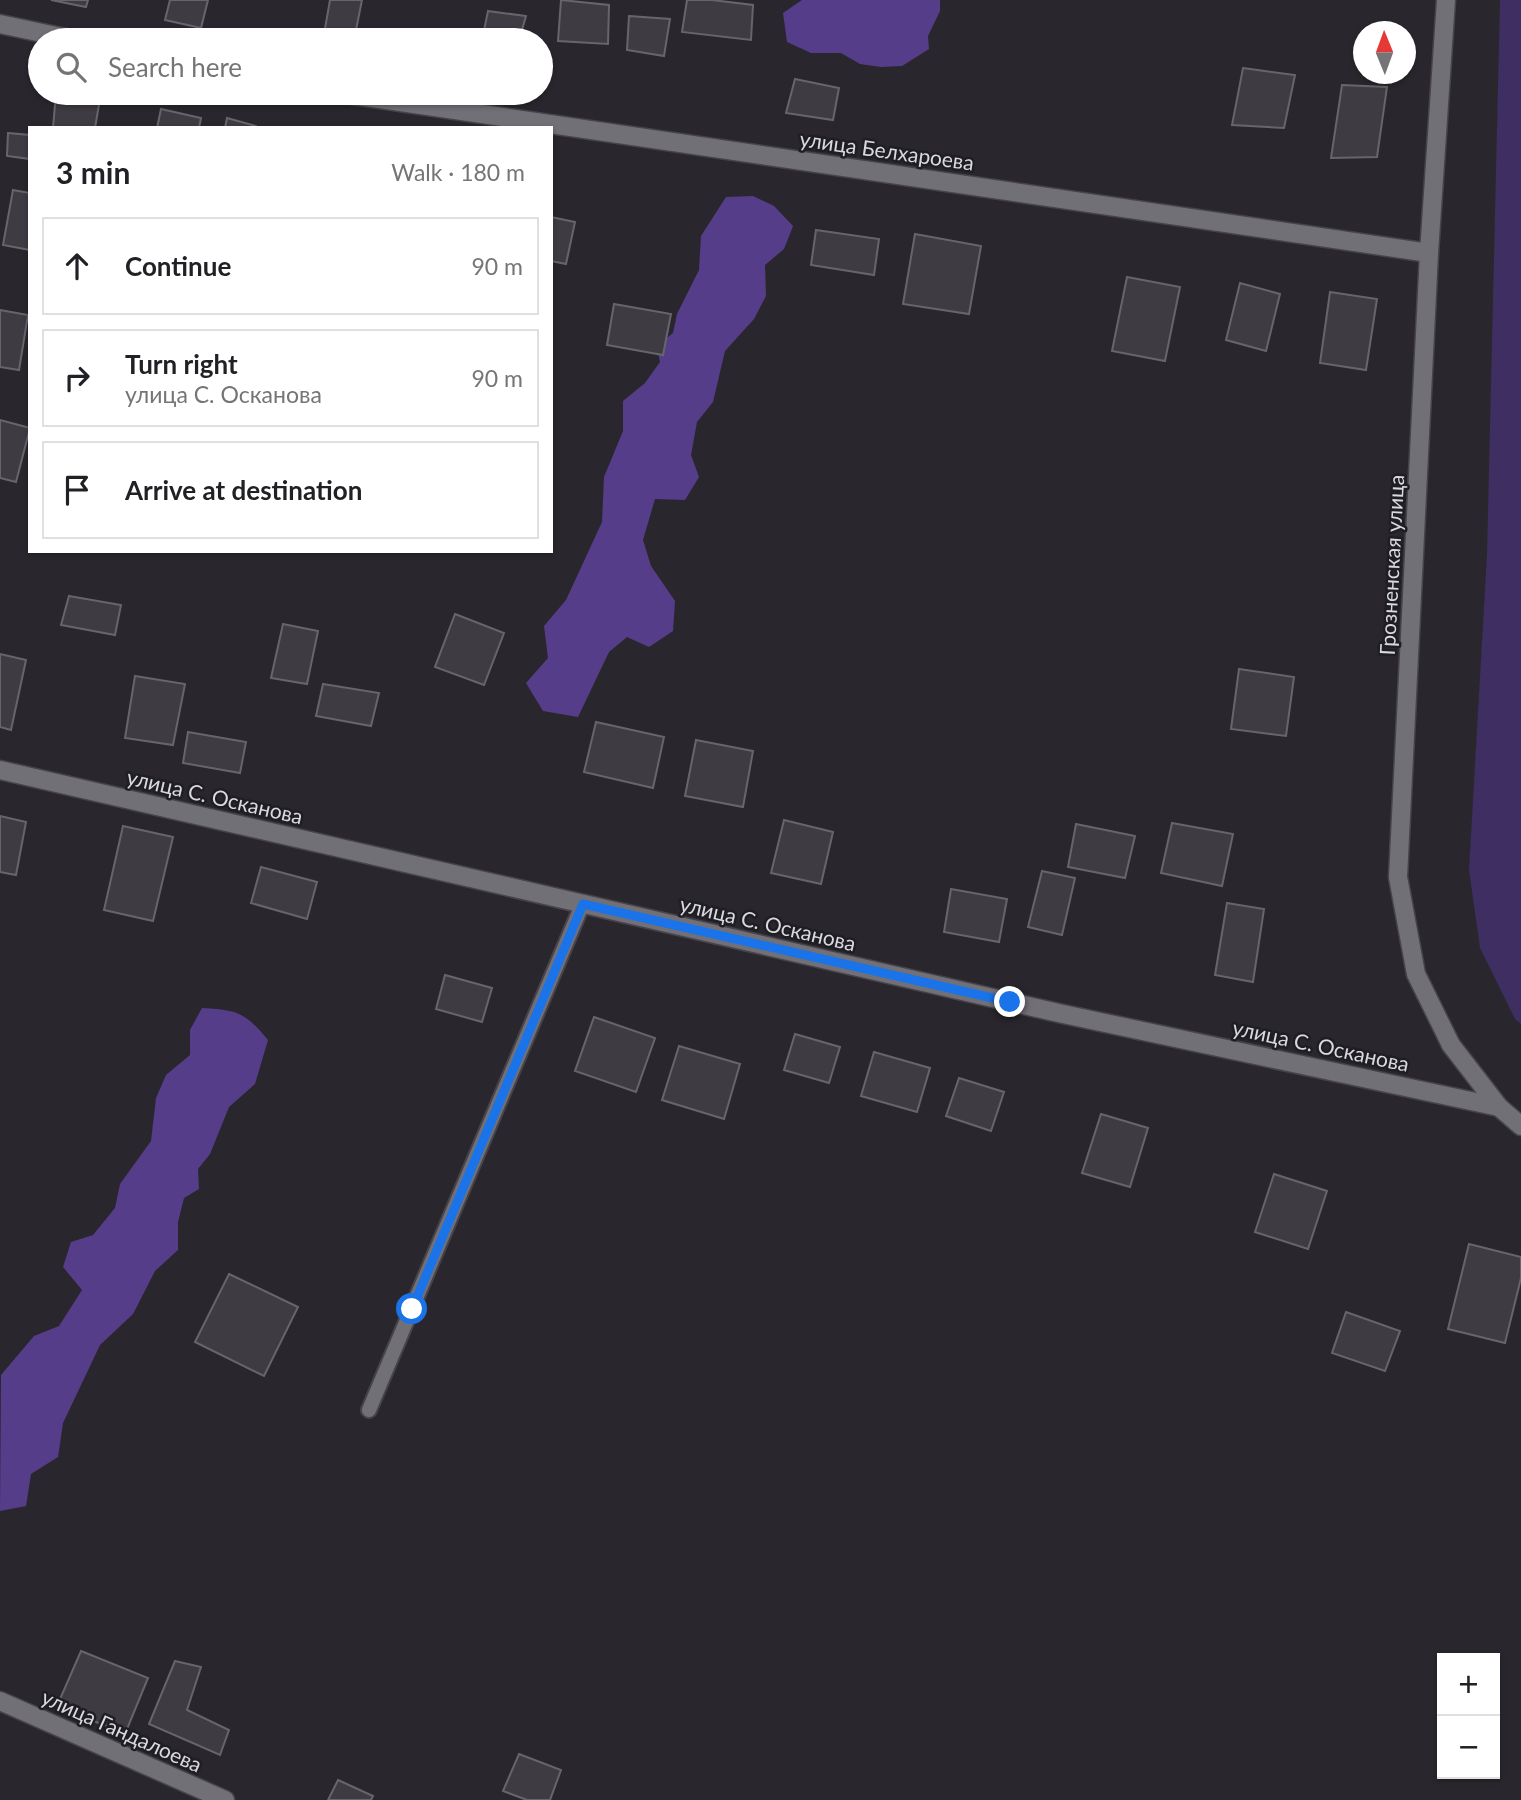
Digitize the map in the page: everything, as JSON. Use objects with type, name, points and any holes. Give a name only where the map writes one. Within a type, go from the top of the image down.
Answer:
[{"type":"street","name":"Грозненская улица","points":[[1446,0],[1429,253],[1398,877],[1416,974],[1451,1045],[1499,1107]]},
{"type":"street","points":[[0,24],[28,30]]},
{"type":"street","name":"улица Белхароева","points":[[421,105],[1429,253]]},
{"type":"street","name":"улица С. Осканова","points":[[0,770],[1063,1014],[1499,1107],[1521,1126]]},
{"type":"street","name":"улица Гандалоева","points":[[0,1701],[225,1800]]},
{"type":"lane","points":[[369,1410],[583,904]]},
{"type":"shaded area","points":[[802,0],[940,0],[940,11],[928,36],[929,49],[902,66],[881,67],[860,64],[841,53],[811,53],[787,42],[783,13]]},
{"type":"shaded area","points":[[1500,0],[1521,0],[1521,1024],[1515,1019],[1480,948],[1469,870],[1487,554]]},
{"type":"shaded area","points":[[753,196],[774,206],[793,226],[784,249],[765,265],[766,296],[754,319],[725,351],[713,402],[697,422],[691,455],[699,477],[685,500],[655,499],[643,540],[651,566],[675,601],[673,631],[649,647],[627,637],[609,652],[578,717],[543,711],[526,683],[548,658],[544,626],[566,600],[602,522],[604,477],[623,431],[623,401],[645,383],[660,362],[657,346],[673,333],[677,314],[699,270],[701,236],[726,197]]},
{"type":"shaded area","points":[[202,1008],[240,1014],[253,1023],[268,1040],[255,1084],[229,1107],[210,1154],[198,1169],[199,1189],[184,1198],[178,1222],[178,1250],[155,1271],[133,1314],[100,1345],[63,1423],[58,1457],[31,1474],[26,1506],[0,1511],[1,1375],[34,1336],[59,1326],[82,1290],[63,1267],[71,1242],[93,1235],[115,1208],[120,1184],[151,1141],[156,1098],[166,1075],[190,1055],[190,1030]]},
{"type":"building","points":[[51,0],[88,0],[86,7]]},
{"type":"building","points":[[170,0],[208,0],[201,28],[165,20]]},
{"type":"building","points":[[330,0],[362,0],[356,28],[325,28]]},
{"type":"building","points":[[561,0],[609,5],[608,44],[558,41]]},
{"type":"building","points":[[687,0],[753,5],[751,40],[682,32]]},
{"type":"building","points":[[488,11],[526,16],[522,28],[484,28]]},
{"type":"building","points":[[629,16],[670,19],[664,56],[627,50]]},
{"type":"building","points":[[1243,68],[1295,75],[1284,128],[1232,125]]},
{"type":"building","points":[[795,79],[839,88],[833,120],[786,113]]},
{"type":"building","points":[[1342,85],[1387,87],[1377,157],[1331,158]]},
{"type":"building","points":[[55,105],[99,105],[95,126],[53,126]]},
{"type":"building","points":[[161,109],[201,118],[199,126],[157,126]]},
{"type":"building","points":[[227,118],[256,126],[225,126]]},
{"type":"building","points":[[8,133],[28,135],[28,159],[7,156]]},
{"type":"building","points":[[13,190],[28,193],[28,250],[3,245]]},
{"type":"building","points":[[553,217],[575,222],[566,264],[553,261]]},
{"type":"building","points":[[816,230],[879,239],[874,275],[811,265]]},
{"type":"building","points":[[915,234],[981,246],[969,314],[903,304]]},
{"type":"building","points":[[1127,277],[1180,287],[1165,361],[1112,351]]},
{"type":"building","points":[[1240,283],[1280,294],[1266,351],[1226,340]]},
{"type":"building","points":[[1330,292],[1377,299],[1366,370],[1320,363]]},
{"type":"building","points":[[614,304],[671,314],[663,355],[607,345]]},
{"type":"building","points":[[0,310],[28,315],[19,370],[0,367]]},
{"type":"building","points":[[0,420],[28,427],[28,436],[16,482],[0,478]]},
{"type":"building","points":[[69,596],[121,605],[115,635],[61,625]]},
{"type":"building","points":[[455,614],[504,633],[484,685],[435,667]]},
{"type":"building","points":[[283,624],[318,631],[307,684],[271,678]]},
{"type":"building","points":[[0,654],[26,660],[11,730],[0,727]]},
{"type":"building","points":[[1239,669],[1294,677],[1286,736],[1231,729]]},
{"type":"building","points":[[135,676],[185,684],[173,745],[125,738]]},
{"type":"building","points":[[323,684],[379,693],[371,726],[316,716]]},
{"type":"building","points":[[596,722],[664,737],[653,788],[584,772]]},
{"type":"building","points":[[188,732],[246,742],[240,773],[183,763]]},
{"type":"building","points":[[696,740],[753,751],[743,807],[685,796]]},
{"type":"building","points":[[0,816],[26,822],[16,875],[0,872]]},
{"type":"building","points":[[784,820],[833,832],[821,884],[771,873]]},
{"type":"building","points":[[1172,823],[1233,834],[1222,886],[1161,873]]},
{"type":"building","points":[[1076,824],[1135,836],[1125,878],[1068,867]]},
{"type":"building","points":[[123,826],[173,837],[153,921],[104,910]]},
{"type":"building","points":[[261,867],[317,882],[307,919],[251,903]]},
{"type":"building","points":[[1042,871],[1075,878],[1062,935],[1028,927]]},
{"type":"building","points":[[951,889],[1007,899],[999,942],[944,932]]},
{"type":"building","points":[[1227,903],[1264,909],[1253,982],[1215,975]]},
{"type":"building","points":[[445,975],[492,988],[482,1022],[436,1009]]},
{"type":"building","points":[[594,1017],[655,1038],[636,1092],[575,1071]]},
{"type":"building","points":[[795,1034],[840,1047],[829,1083],[784,1070]]},
{"type":"building","points":[[679,1046],[740,1064],[724,1119],[662,1100]]},
{"type":"building","points":[[874,1052],[930,1068],[917,1112],[861,1096]]},
{"type":"building","points":[[959,1078],[1004,1092],[991,1131],[946,1116]]},
{"type":"building","points":[[1101,1114],[1148,1128],[1130,1187],[1082,1173]]},
{"type":"building","points":[[1274,1174],[1327,1191],[1308,1249],[1255,1232]]},
{"type":"building","points":[[1469,1244],[1521,1257],[1521,1278],[1505,1343],[1448,1329]]},
{"type":"building","points":[[229,1274],[298,1307],[264,1376],[195,1342]]},
{"type":"building","points":[[1346,1312],[1400,1331],[1385,1371],[1332,1353]]},
{"type":"building","points":[[81,1651],[148,1678],[125,1734],[57,1706]]},
{"type":"building","points":[[175,1661],[201,1667],[187,1710],[229,1730],[220,1755],[149,1724]]},
{"type":"building","points":[[519,1754],[561,1770],[550,1800],[527,1800],[503,1791]]},
{"type":"building","points":[[338,1780],[373,1796],[371,1800],[328,1800]]},
{"type":"route","points":[[412,1309],[583,904],[1010,1002]]}]
